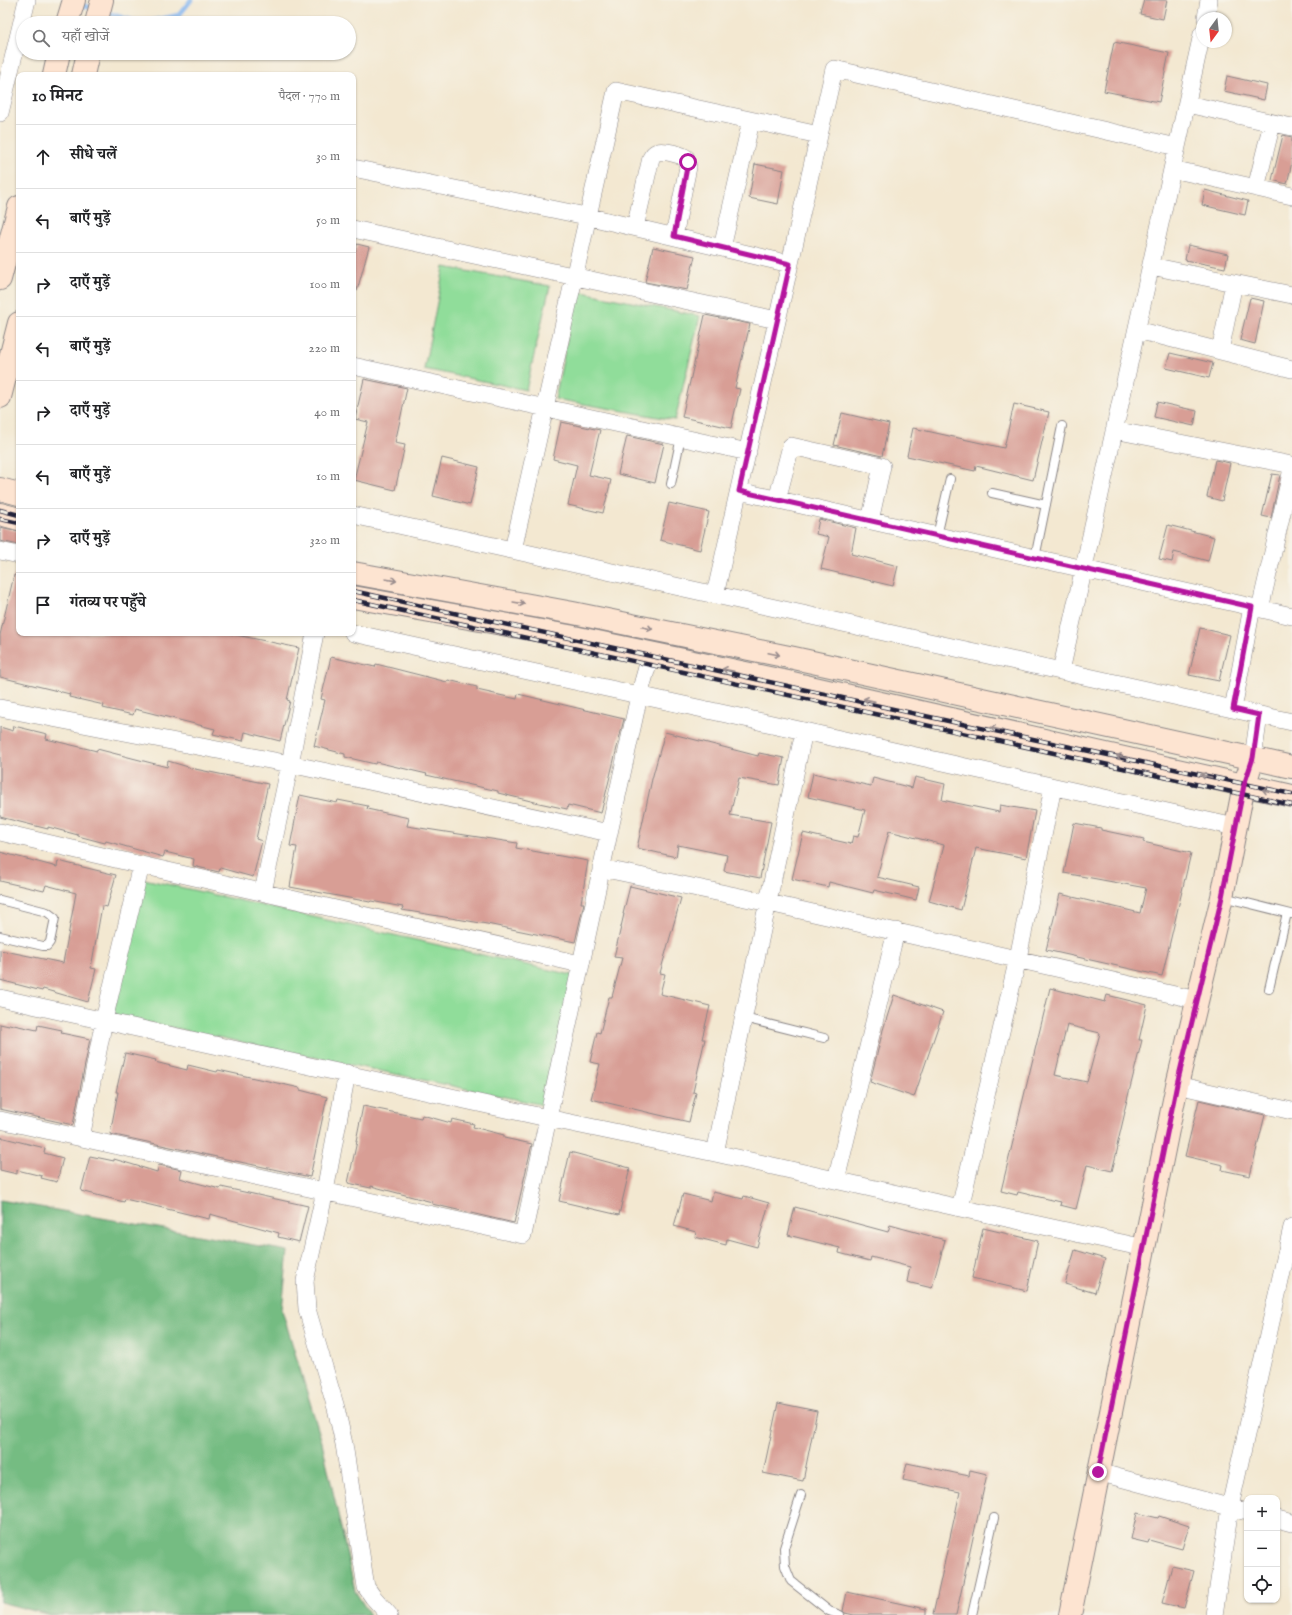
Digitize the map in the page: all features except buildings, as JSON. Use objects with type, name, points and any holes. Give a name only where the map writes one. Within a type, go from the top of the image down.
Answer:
[{"type":"main road","points":[[69,16],[74,0]]},
{"type":"main road","points":[[98,16],[102,0]]},
{"type":"main road","points":[[55,72],[58,60]]},
{"type":"main road","points":[[84,72],[86,60]]},
{"type":"main road","points":[[0,279],[16,218]]},
{"type":"main road","points":[[0,397],[16,335]]},
{"type":"main road","points":[[0,489],[16,493]]},
{"type":"main road","points":[[0,514],[16,518]]},
{"type":"main road","points":[[356,574],[581,614],[801,660],[1292,767]]},
{"type":"main road","points":[[356,598],[568,636],[788,682],[1292,796]]},
{"type":"main road","points":[[1070,1615],[1177,1084],[1222,897],[1244,785],[1253,758]]},
{"type":"street","points":[[23,16],[27,0]]},
{"type":"street","points":[[1207,12],[1209,0]]},
{"type":"street","points":[[0,113],[16,45]]},
{"type":"street","points":[[1061,671],[1199,48]]},
{"type":"street","points":[[715,595],[834,69],[1177,146]]},
{"type":"street","points":[[513,550],[586,216],[616,91],[819,135]]},
{"type":"street","points":[[1187,104],[1292,127]]},
{"type":"street","points":[[722,248],[751,121]]},
{"type":"street","points":[[1256,188],[1272,123]]},
{"type":"street","points":[[635,227],[653,154],[661,152],[683,155],[686,158],[688,167],[674,236]]},
{"type":"street","points":[[356,169],[586,216],[790,264]]},
{"type":"street","points":[[1172,169],[1292,196]]},
{"type":"street","points":[[356,230],[777,320]]},
{"type":"street","points":[[1151,266],[1292,295]]},
{"type":"street","points":[[1220,351],[1234,283]]},
{"type":"street","points":[[1137,330],[1292,370]]},
{"type":"street","points":[[356,367],[748,452]]},
{"type":"street","points":[[1114,430],[1292,465]]},
{"type":"street","points":[[777,500],[791,446],[875,464],[882,466],[870,521]]},
{"type":"street","points":[[1233,709],[1256,608],[1292,469]]},
{"type":"street","points":[[739,491],[1292,616]]},
{"type":"street","points":[[356,516],[1292,722]]},
{"type":"street","points":[[0,551],[16,554]]},
{"type":"street","points":[[356,634],[1235,827]]},
{"type":"street","points":[[263,892],[315,636]]},
{"type":"street","points":[[0,1120],[523,1235],[601,868],[639,696],[651,653]]},
{"type":"street","points":[[0,708],[290,764],[609,833]]},
{"type":"street","points":[[1253,758],[1259,715]]},
{"type":"street","points":[[715,1153],[769,903],[804,731]]},
{"type":"street","points":[[960,1208],[1018,958],[1053,787]]},
{"type":"street","points":[[0,832],[580,964]]},
{"type":"street","points":[[81,1138],[104,1020],[141,865]]},
{"type":"street","points":[[601,868],[896,931],[1198,1000]]},
{"type":"street","points":[[836,1180],[896,931]]},
{"type":"street","points":[[0,998],[1145,1248]]},
{"type":"street","points":[[347,1073],[325,1191],[305,1281],[307,1309],[336,1408],[344,1444],[366,1587],[389,1615]]},
{"type":"street","points":[[1177,1084],[1292,1111]]},
{"type":"street","points":[[1214,1615],[1230,1508],[1290,1246],[1292,1227]]},
{"type":"street","points":[[1098,1472],[1244,1511]]},
{"type":"street","points":[[1280,1520],[1292,1523]]},
{"type":"lane","points":[[1035,558],[1062,426]]},
{"type":"lane","points":[[672,484],[681,437]]},
{"type":"lane","points":[[937,536],[950,479]]},
{"type":"lane","points":[[992,493],[1046,505]]},
{"type":"lane","points":[[1222,897],[1289,914],[1269,989]]},
{"type":"lane","points":[[0,900],[47,912],[55,918],[48,946],[0,936]]},
{"type":"lane","points":[[744,1018],[824,1038]]},
{"type":"lane","points":[[801,1495],[784,1548],[785,1566],[791,1581],[829,1611],[840,1615]]},
{"type":"lane","points":[[972,1615],[994,1518]]},
{"type":"green space","points":[[444,267],[550,286],[526,390],[424,369]]},
{"type":"green space","points":[[577,291],[700,316],[675,420],[555,399]]},
{"type":"green space","points":[[144,879],[581,977],[553,1107],[112,1015]]},
{"type":"green space","points":[[0,1200],[288,1251],[282,1310],[322,1442],[355,1591],[370,1615],[50,1615],[0,1602]]},
{"type":"waterway","points":[[175,16],[179,15],[191,0]]},
{"type":"waterway","points":[[78,4],[95,9]]},
{"type":"waterway","points":[[104,12],[117,16]]},
{"type":"railway","points":[[0,510],[16,514]]},
{"type":"railway","points":[[0,519],[16,522]]},
{"type":"railway","points":[[356,592],[962,724],[1292,794]]},
{"type":"railway","points":[[356,601],[1292,805]]},
{"type":"route","points":[[688,162],[674,236],[790,264],[739,491],[1252,607],[1233,709],[1259,715],[1253,758],[1244,785],[1222,897],[1177,1084],[1134,1302],[1098,1472]]}]
